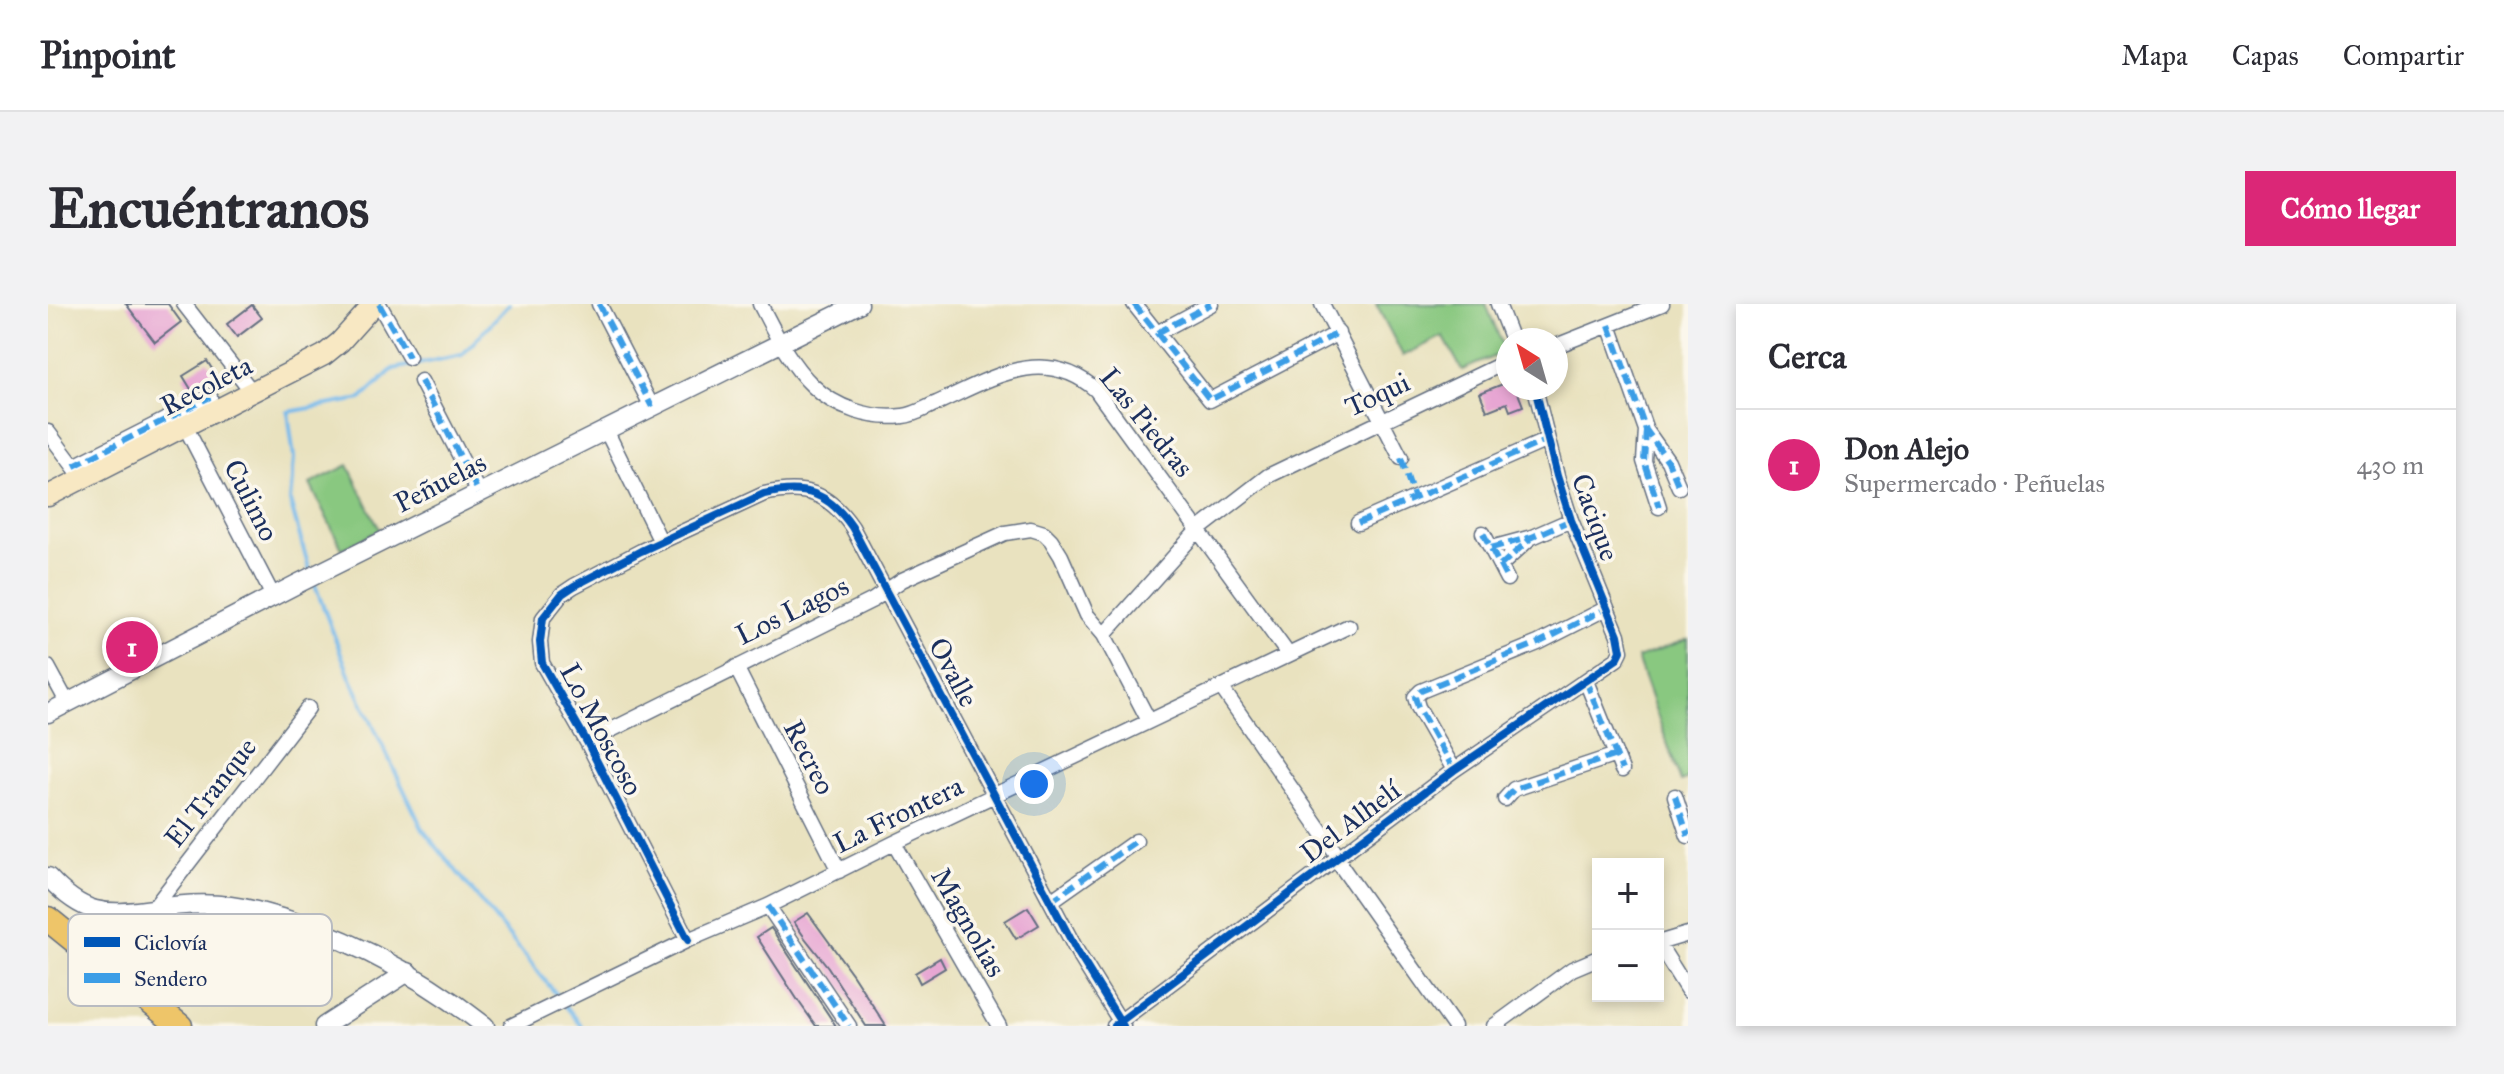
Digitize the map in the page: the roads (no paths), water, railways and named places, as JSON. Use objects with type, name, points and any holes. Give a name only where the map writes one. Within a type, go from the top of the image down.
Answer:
[{"type":"main road","name":"Recoleta","points":[[48,496],[78,472],[185,426],[324,355],[376,304]]},
{"type":"main road","points":[[48,919],[68,935]]},
{"type":"main road","points":[[48,937],[68,953]]},
{"type":"main road","points":[[133,1006],[158,1026]]},
{"type":"main road","points":[[155,1006],[180,1026]]},
{"type":"street","points":[[184,304],[253,393]]},
{"type":"street","points":[[376,304],[409,357]]},
{"type":"street","points":[[599,304],[652,407]]},
{"type":"street","name":"Las Piedras","points":[[760,304],[780,344],[812,386],[830,400],[855,412],[905,416],[1021,368],[1044,367],[1083,379],[1096,390],[1288,654]]},
{"type":"street","name":"Peñuelas","points":[[48,713],[299,583],[859,304]]},
{"type":"street","points":[[1134,304],[1210,400],[1338,333]]},
{"type":"street","points":[[1157,333],[1211,304]]},
{"type":"street","points":[[1322,304],[1401,458]]},
{"type":"street","points":[[1498,304],[1507,328]]},
{"type":"street","points":[[1568,341],[1662,304]]},
{"type":"street","points":[[1609,325],[1646,430],[1684,486],[1657,501],[1644,461],[1646,430]]},
{"type":"street","name":"Toqui","points":[[1104,635],[1198,530],[1268,476],[1496,367]]},
{"type":"street","points":[[421,381],[479,493]]},
{"type":"street","name":"Recoleta","points":[[78,472],[210,397]]},
{"type":"street","name":"Cacique","points":[[1538,400],[1571,520],[1618,635],[1621,651],[1617,659]]},
{"type":"street","name":"Culimo","points":[[185,426],[274,598]]},
{"type":"street","points":[[606,430],[661,542]]},
{"type":"street","points":[[48,432],[78,472]]},
{"type":"street","points":[[1358,523],[1547,440]]},
{"type":"street","name":"Ovalle","points":[[661,542],[764,494],[808,491],[832,503],[844,516],[886,591],[1119,1024]]},
{"type":"street","points":[[1491,548],[1532,537],[1571,520]]},
{"type":"street","name":"Los Lagos","points":[[587,742],[873,600],[902,580],[1005,533],[1031,529],[1051,540],[1087,615],[1104,635],[1149,721]]},
{"type":"street","points":[[1483,533],[1504,573],[1532,537]]},
{"type":"street","name":"Lo Moscoso","points":[[661,542],[562,594],[543,618],[540,642],[542,663],[587,742],[688,940]]},
{"type":"street","points":[[1454,770],[1415,697],[1421,691],[1538,643],[1607,608]]},
{"type":"street","name":"La Frontera","points":[[511,1026],[688,940],[768,906],[1349,626]]},
{"type":"street","name":"Del Alhelí","points":[[1119,1024],[1454,770],[1617,659]]},
{"type":"street","points":[[48,667],[67,702]]},
{"type":"street","name":"Recreo","points":[[736,667],[839,871]]},
{"type":"street","points":[[1586,681],[1622,770]]},
{"type":"street","points":[[1221,687],[1339,857],[1341,866],[1454,1026]]},
{"type":"street","name":"El Tranque","points":[[153,909],[308,708]]},
{"type":"street","points":[[1592,763],[1607,731]]},
{"type":"street","points":[[1505,799],[1514,789],[1616,755]]},
{"type":"street","points":[[1675,796],[1688,836]]},
{"type":"street","points":[[1051,901],[1136,841]]},
{"type":"street","name":"Magnolias","points":[[894,843],[999,1026]]},
{"type":"street","points":[[48,877],[66,897],[106,913],[219,904],[266,914]]},
{"type":"street","points":[[768,906],[849,1026]]},
{"type":"street","points":[[1664,941],[1688,934]]},
{"type":"street","points":[[332,936],[408,972],[485,1026]]},
{"type":"street","points":[[1664,953],[1688,991]]},
{"type":"street","points":[[1494,1026],[1572,969],[1592,961]]},
{"type":"street","points":[[324,1026],[408,972]]},
{"type":"waterway","points":[[310,572],[290,501],[294,458],[288,412],[361,399],[393,369],[462,355],[509,304]]},
{"type":"waterway","points":[[313,580],[350,677],[423,830],[582,1026]]},
{"type":"place","name":"Don Alejo","points":[[132,647]]}]
